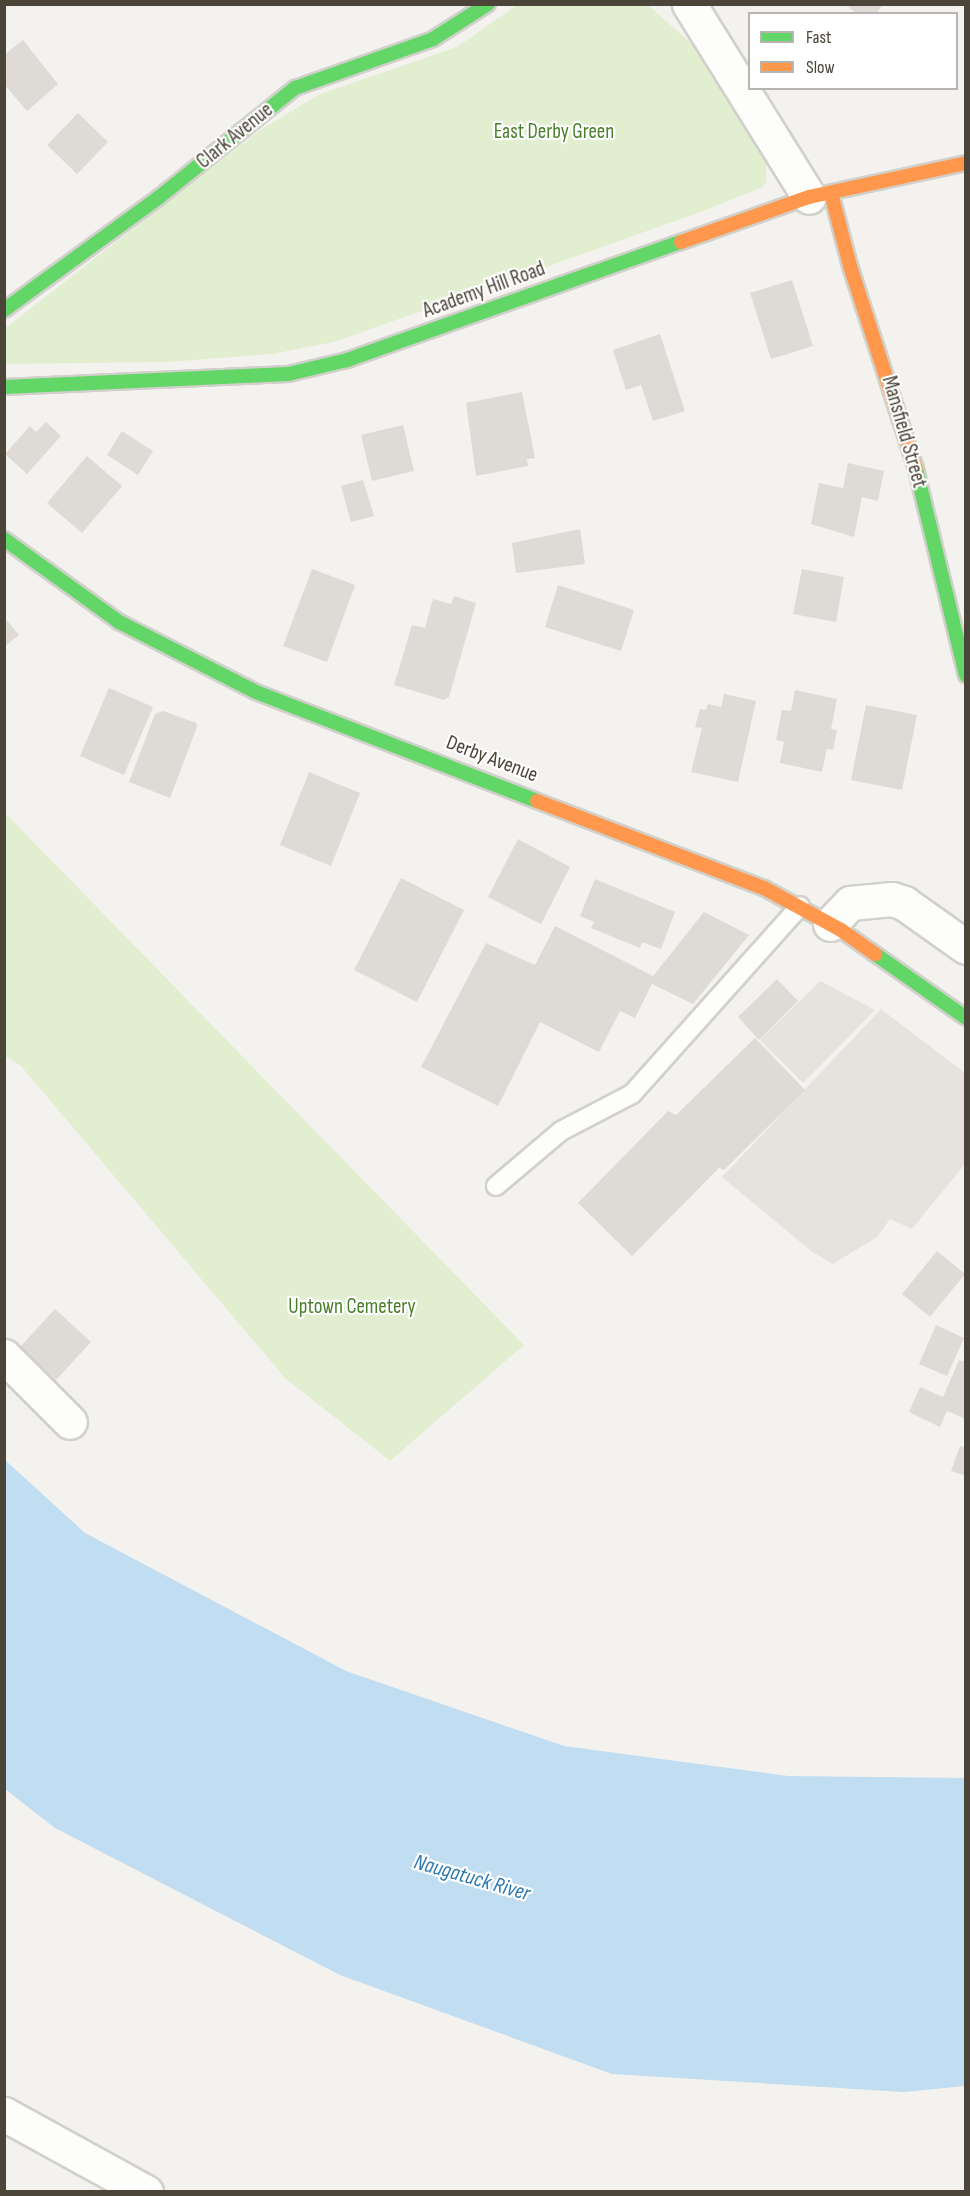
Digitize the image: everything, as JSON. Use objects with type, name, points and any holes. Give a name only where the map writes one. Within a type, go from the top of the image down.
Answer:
[{"type":"main road","name":"Clark Avenue","points":[[4,310],[158,198],[295,88],[433,39],[488,4]]},
{"type":"main road","name":"Academy Hill Road","points":[[4,387],[227,379],[288,374],[347,360],[820,195],[966,163]]},
{"type":"main road","name":"Mansfield Street","points":[[820,195],[850,266],[907,432],[966,675]]},
{"type":"main road","name":"Derby Avenue","points":[[4,538],[118,622],[255,692],[742,879],[800,906],[830,924],[966,1018]]},
{"type":"street","points":[[689,4],[820,195]]},
{"type":"street","points":[[830,924],[850,903],[892,899],[904,903],[966,947]]},
{"type":"street","points":[[4,1356],[70,1422]]},
{"type":"street","points":[[4,2114],[146,2192]]},
{"type":"lane","points":[[496,1186],[561,1131],[632,1094],[800,906]]},
{"type":"green space","name":"East Derby Green","points":[[517,5],[648,5],[693,45],[720,82],[766,160],[766,182],[761,188],[695,214],[334,342],[272,354],[167,362],[5,364],[4,329],[260,130],[320,94],[457,47]]},
{"type":"green space","name":"Uptown Cemetery","points":[[4,812],[524,1345],[390,1461],[285,1378],[21,1066],[5,1056]]},
{"type":"shaded area","points":[[820,981],[875,1010],[803,1083],[760,1040]]},
{"type":"shaded area","points":[[881,1009],[965,1073],[965,1164],[912,1229],[890,1219],[877,1237],[833,1264],[811,1251],[722,1177]]},
{"type":"water","name":"Naugatuck River","points":[[5,1460],[85,1533],[346,1671],[564,1746],[788,1776],[965,1778],[965,2086],[904,2092],[612,2074],[340,1975],[55,1828],[5,1789]]},
{"type":"building","points":[[845,4],[883,4],[877,12],[855,12]]},
{"type":"building","points":[[23,40],[58,84],[27,111],[4,84],[4,55]]},
{"type":"building","points":[[78,113],[108,142],[77,174],[47,145]]},
{"type":"building","points":[[792,280],[813,346],[771,359],[750,293]]},
{"type":"building","points":[[660,334],[685,411],[653,421],[641,385],[626,390],[613,350]]},
{"type":"building","points":[[522,392],[535,458],[527,459],[528,466],[476,476],[466,403]]},
{"type":"building","points":[[46,422],[61,436],[27,474],[5,454],[30,426],[36,432]]},
{"type":"building","points":[[403,425],[414,471],[372,481],[361,435]]},
{"type":"building","points":[[122,431],[153,451],[138,475],[107,455]]},
{"type":"building","points":[[87,456],[122,486],[82,533],[47,503]]},
{"type":"building","points":[[848,463],[884,471],[878,501],[862,497],[854,537],[811,524],[819,483],[843,488]]},
{"type":"building","points":[[363,480],[374,516],[351,522],[341,486]]},
{"type":"building","points":[[580,529],[585,564],[516,573],[512,543]]},
{"type":"building","points":[[312,569],[355,585],[327,662],[283,646]]},
{"type":"building","points":[[802,569],[844,577],[836,622],[793,614]]},
{"type":"building","points":[[558,585],[634,610],[621,651],[545,627]]},
{"type":"building","points":[[454,596],[476,603],[449,697],[444,700],[394,685],[412,625],[425,628],[433,599],[451,604]]},
{"type":"building","points":[[4,617],[19,635],[4,647]]},
{"type":"building","points":[[109,688],[153,707],[124,775],[80,756]]},
{"type":"building","points":[[795,690],[837,699],[831,729],[837,730],[833,750],[827,749],[822,772],[780,763],[784,742],[776,740],[782,710],[791,711]]},
{"type":"building","points":[[724,694],[756,701],[738,782],[691,772],[702,728],[695,727],[700,709],[706,710],[708,704],[721,707]]},
{"type":"building","points":[[866,705],[917,715],[902,790],[851,780]]},
{"type":"building","points":[[163,711],[196,723],[197,727],[170,798],[129,782],[155,714]]},
{"type":"building","points":[[309,772],[360,793],[331,866],[280,845]]},
{"type":"building","points":[[518,839],[570,867],[541,924],[488,897]]},
{"type":"building","points":[[401,878],[464,910],[417,1002],[354,970]]},
{"type":"building","points":[[595,879],[675,912],[661,949],[642,942],[640,948],[591,928],[594,922],[580,916]]},
{"type":"building","points":[[704,912],[749,935],[693,1004],[652,984],[635,1018],[620,1011],[599,1052],[540,1022],[498,1106],[421,1067],[486,943],[535,965],[555,926],[653,976]]},
{"type":"building","points":[[777,979],[798,1001],[759,1040],[738,1017]]},
{"type":"building","points":[[755,1038],[805,1090],[724,1170],[719,1168],[632,1256],[578,1203],[668,1111],[676,1115]]},
{"type":"building","points":[[937,1251],[965,1274],[930,1317],[902,1294]]},
{"type":"building","points":[[55,1309],[91,1342],[56,1380],[20,1347]]},
{"type":"building","points":[[936,1325],[964,1338],[947,1376],[919,1364]]},
{"type":"building","points":[[959,1360],[966,1362],[966,1419],[947,1411],[940,1427],[909,1412],[920,1387],[943,1397]]},
{"type":"building","points":[[960,1446],[966,1448],[966,1476],[951,1471]]},
{"type":"traffic: fast","points":[[4,310],[158,198],[295,88],[433,39],[488,4]]},
{"type":"traffic: fast","points":[[4,387],[288,374],[347,360],[681,242]]},
{"type":"traffic: fast","points":[[916,469],[966,675]]},
{"type":"traffic: fast","points":[[4,539],[119,622],[256,692],[537,801]]},
{"type":"traffic: fast","points":[[875,954],[966,1018]]},
{"type":"traffic: slow","points":[[681,242],[809,197],[966,163]]},
{"type":"traffic: slow","points":[[831,193],[850,266],[916,469]]},
{"type":"traffic: slow","points":[[537,801],[764,888],[841,930],[875,954]]}]
